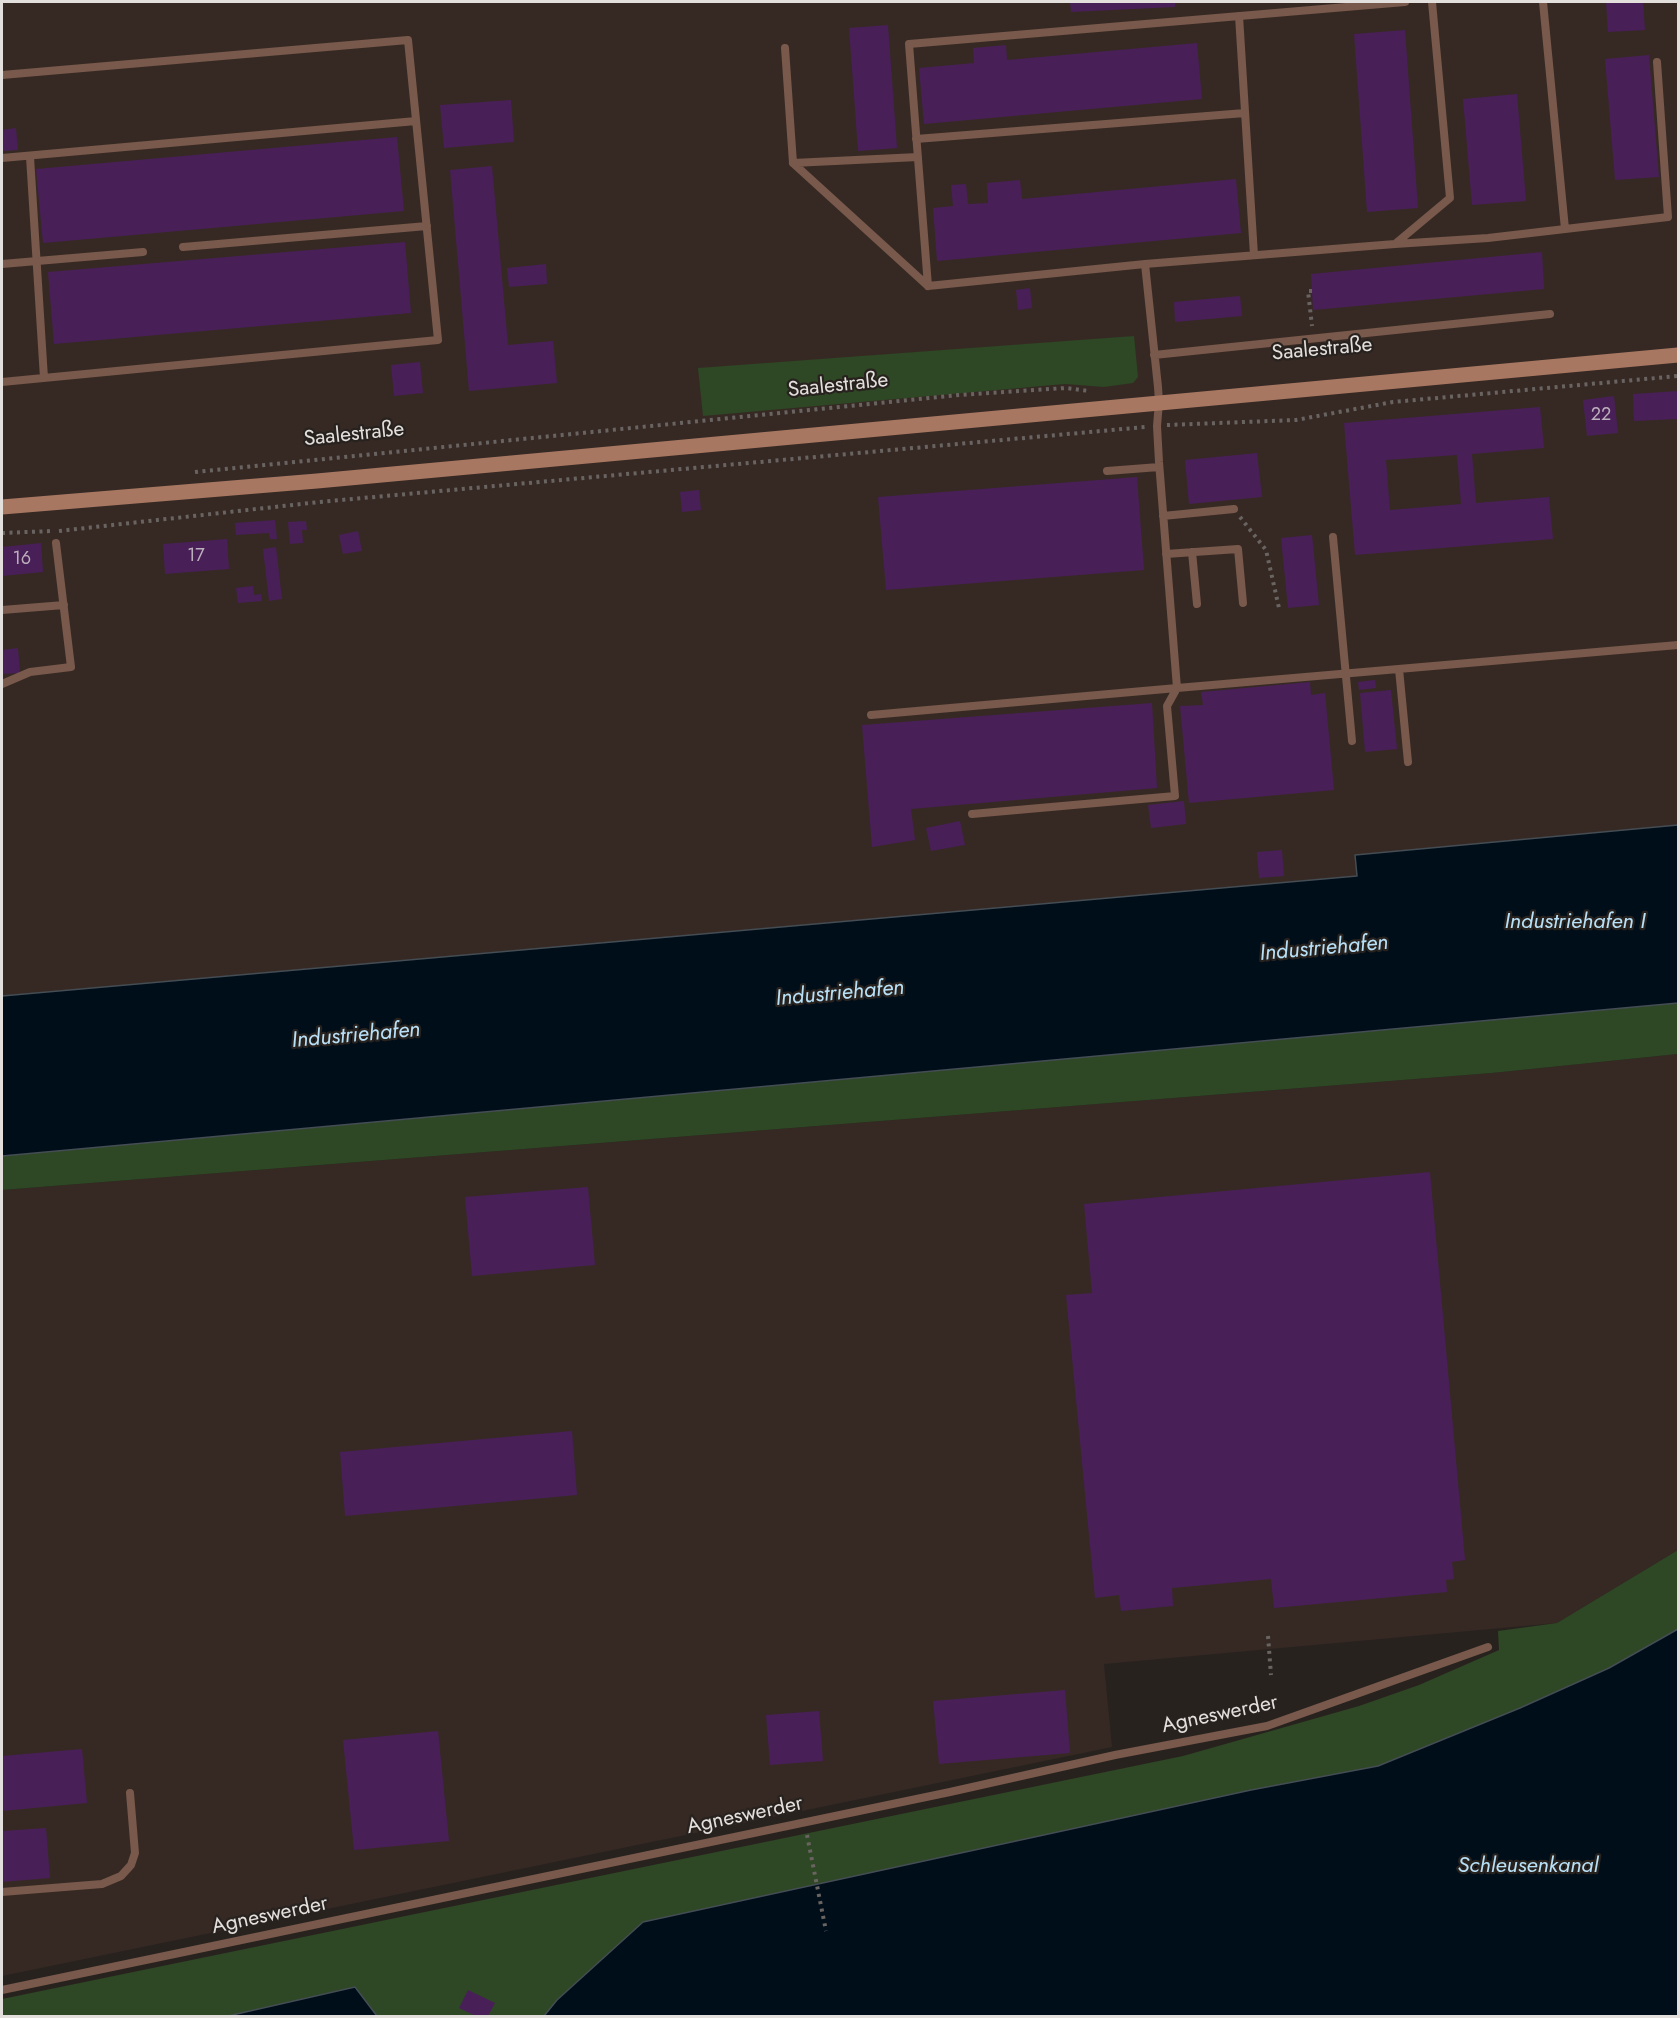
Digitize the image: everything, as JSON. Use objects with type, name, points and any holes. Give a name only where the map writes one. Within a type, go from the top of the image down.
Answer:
[{"type":"main road","name":"Saalestraße","points":[[2,507],[317,481],[1678,355]]},
{"type":"lane","points":[[928,286],[909,44],[1405,2]]},
{"type":"lane","points":[[1395,244],[1450,198],[1432,2]]},
{"type":"lane","points":[[1544,2],[1565,229]]},
{"type":"lane","points":[[1239,16],[1254,255]]},
{"type":"lane","points":[[2,75],[408,40],[438,340],[2,382]]},
{"type":"lane","points":[[785,48],[793,163],[928,286],[1145,264],[1488,238],[1668,217],[1657,62]]},
{"type":"lane","points":[[916,139],[1245,113]]},
{"type":"lane","points":[[2,158],[416,121]]},
{"type":"lane","points":[[30,157],[44,378]]},
{"type":"lane","points":[[793,163],[918,157]]},
{"type":"lane","points":[[183,247],[427,226]]},
{"type":"lane","points":[[2,264],[143,252]]},
{"type":"lane","points":[[972,814],[1175,796],[1167,706],[1177,688],[1156,426],[1159,402],[1145,264]]},
{"type":"lane","points":[[1154,355],[1550,314]]},
{"type":"lane","points":[[1107,471],[1159,467]]},
{"type":"lane","points":[[1163,516],[1234,509]]},
{"type":"lane","points":[[1333,537],[1352,741]]},
{"type":"lane","points":[[2,684],[30,672],[71,667],[56,543]]},
{"type":"lane","points":[[1166,554],[1238,549],[1243,603]]},
{"type":"lane","points":[[1192,552],[1197,604]]},
{"type":"lane","points":[[2,610],[64,605]]},
{"type":"lane","points":[[871,716],[1678,645]]},
{"type":"lane","points":[[1400,669],[1408,762]]},
{"type":"lane","name":"Agneswerder","points":[[2,1990],[1115,1755],[1267,1726],[1488,1647]]},
{"type":"lane","points":[[2,1892],[102,1884],[121,1876],[135,1854],[130,1793]]},
{"type":"path","points":[[1312,291],[1308,291],[1313,338]]},
{"type":"path","points":[[2,533],[55,531],[319,502],[1156,426],[1296,420],[1393,402],[1678,376]]},
{"type":"path","name":"Saalestraße","points":[[190,472],[958,395],[1066,388],[1100,393]]},
{"type":"path","points":[[1234,509],[1266,550],[1279,608]]},
{"type":"path","points":[[1268,1636],[1270,1675]]},
{"type":"path","points":[[805,1822],[826,1931]]},
{"type":"shaded area","points":[[2,2],[1678,2],[1678,825],[1356,855],[1357,876],[2,996]]},
{"type":"shaded area","points":[[1678,1054],[1678,1550],[1557,1623],[1104,1664],[1112,1747],[2,1976],[2,1190],[1492,1073]]},
{"type":"green space","points":[[1134,336],[1138,377],[1133,383],[1104,387],[1065,384],[703,416],[698,368]]},
{"type":"green space","points":[[1678,1003],[1678,1054],[1492,1073],[2,1190],[2,1156]]},
{"type":"green space","points":[[1678,1550],[1678,1629],[1609,1668],[1520,1708],[1378,1766],[1251,1790],[557,2000],[544,2016],[377,2016],[355,1987],[228,2016],[2,2016],[2,1999],[1183,1756],[1359,1706],[1419,1685],[1499,1650],[1498,1631],[1557,1623]]},
{"type":"water","name":"Industriehafen I","points":[[1678,825],[1678,1003],[2,1156],[2,996],[1357,876],[1355,855]]},
{"type":"water","name":"Schleusenkanal","points":[[1678,1629],[1678,2016],[544,2016],[557,2000],[643,1922],[1251,1790],[1378,1766],[1520,1708],[1609,1668]]},
{"type":"water","points":[[355,1987],[377,2016],[228,2016]]},
{"type":"building","points":[[1070,2],[1175,2],[1175,7],[1071,12]]},
{"type":"building","points":[[1606,2],[1643,2],[1645,30],[1608,32]]},
{"type":"building","points":[[888,25],[897,148],[858,151],[849,28]]},
{"type":"building","points":[[1405,30],[1418,208],[1367,212],[1354,34]]},
{"type":"building","points":[[1197,43],[1202,99],[924,124],[919,68],[974,63],[973,48],[1006,45],[1007,60]]},
{"type":"building","points":[[1649,55],[1659,177],[1615,180],[1605,59]]},
{"type":"building","points":[[1517,94],[1526,201],[1472,205],[1463,99]]},
{"type":"building","points":[[511,100],[514,142],[444,148],[440,105]]},
{"type":"building","points":[[16,128],[18,150],[2,151],[2,130]]},
{"type":"building","points":[[397,137],[404,211],[43,243],[36,169]]},
{"type":"building","points":[[492,166],[508,345],[553,341],[557,383],[469,391],[450,170]]},
{"type":"building","points":[[1236,179],[1241,233],[937,261],[933,208],[953,206],[951,185],[966,184],[968,204],[988,203],[987,183],[1020,180],[1022,199]]},
{"type":"building","points":[[405,242],[411,313],[54,344],[48,272]]},
{"type":"building","points":[[1542,252],[1544,289],[1313,310],[1311,274]]},
{"type":"building","points":[[546,264],[547,284],[509,287],[507,268]]},
{"type":"building","points":[[1030,288],[1032,308],[1018,310],[1016,290]]},
{"type":"building","points":[[1240,296],[1242,316],[1175,322],[1174,302]]},
{"type":"building","points":[[420,362],[423,393],[394,396],[391,365]]},
{"type":"building","points":[[1678,391],[1678,419],[1634,421],[1633,394]]},
{"type":"building","points":[[1614,396],[1618,433],[1587,436],[1583,400]]},
{"type":"building","points":[[1540,407],[1544,448],[1472,454],[1476,503],[1549,497],[1553,539],[1355,555],[1344,423]],"holes":[[[1457,455],[1461,504],[1390,510],[1386,460]]]},
{"type":"building","points":[[1257,453],[1262,497],[1189,504],[1185,460]]},
{"type":"building","points":[[1137,477],[1144,570],[886,590],[878,497]]},
{"type":"building","points":[[699,490],[701,510],[682,512],[680,492]]},
{"type":"building","points":[[275,520],[277,539],[270,539],[269,533],[236,535],[235,523]]},
{"type":"building","points":[[306,521],[307,530],[302,530],[303,543],[290,544],[288,522]]},
{"type":"building","points":[[358,531],[362,551],[343,554],[339,535]]},
{"type":"building","points":[[1312,535],[1319,605],[1288,608],[1281,538]]},
{"type":"building","points":[[227,539],[229,569],[165,574],[163,544]]},
{"type":"building","points":[[41,543],[43,572],[2,576],[2,547]]},
{"type":"building","points":[[276,547],[282,599],[269,601],[263,549]]},
{"type":"building","points":[[253,586],[254,595],[261,594],[262,601],[238,603],[236,588]]},
{"type":"building","points":[[18,648],[20,673],[2,674],[2,650]]},
{"type":"building","points":[[1375,680],[1376,688],[1359,690],[1358,682]]},
{"type":"building","points":[[1310,682],[1311,695],[1325,693],[1334,790],[1189,803],[1180,706],[1203,705],[1201,692]]},
{"type":"building","points":[[1391,690],[1397,749],[1365,752],[1360,693]]},
{"type":"building","points":[[1152,703],[1157,788],[911,809],[915,840],[872,847],[862,725]]},
{"type":"building","points":[[1184,801],[1186,824],[1151,828],[1148,805]]},
{"type":"building","points":[[960,821],[965,845],[931,851],[926,828]]},
{"type":"building","points":[[1282,850],[1284,876],[1259,878],[1257,852]]},
{"type":"building","points":[[1430,1172],[1465,1560],[1452,1562],[1454,1579],[1446,1580],[1447,1592],[1274,1608],[1271,1579],[1172,1588],[1173,1606],[1121,1611],[1119,1595],[1095,1598],[1066,1295],[1092,1293],[1084,1204]]},
{"type":"building","points":[[588,1187],[595,1265],[472,1276],[465,1197]]},
{"type":"building","points":[[572,1431],[577,1495],[345,1516],[340,1452]]},
{"type":"building","points":[[1065,1690],[1070,1753],[939,1764],[933,1701]]},
{"type":"building","points":[[819,1711],[823,1761],[770,1765],[766,1715]]},
{"type":"building","points":[[438,1731],[449,1841],[354,1850],[343,1740]]},
{"type":"building","points":[[82,1749],[87,1803],[2,1811],[2,1756]]},
{"type":"building","points":[[46,1828],[50,1878],[2,1882],[2,1831]]},
{"type":"building","points":[[468,1990],[495,2003],[488,2016],[476,2016],[459,2008]]},
{"type":"water label","name":"Industriehafen","points":[[1324,949]]},
{"type":"water label","name":"Industriehafen","points":[[840,994]]},
{"type":"water label","name":"Industriehafen","points":[[356,1036]]}]
